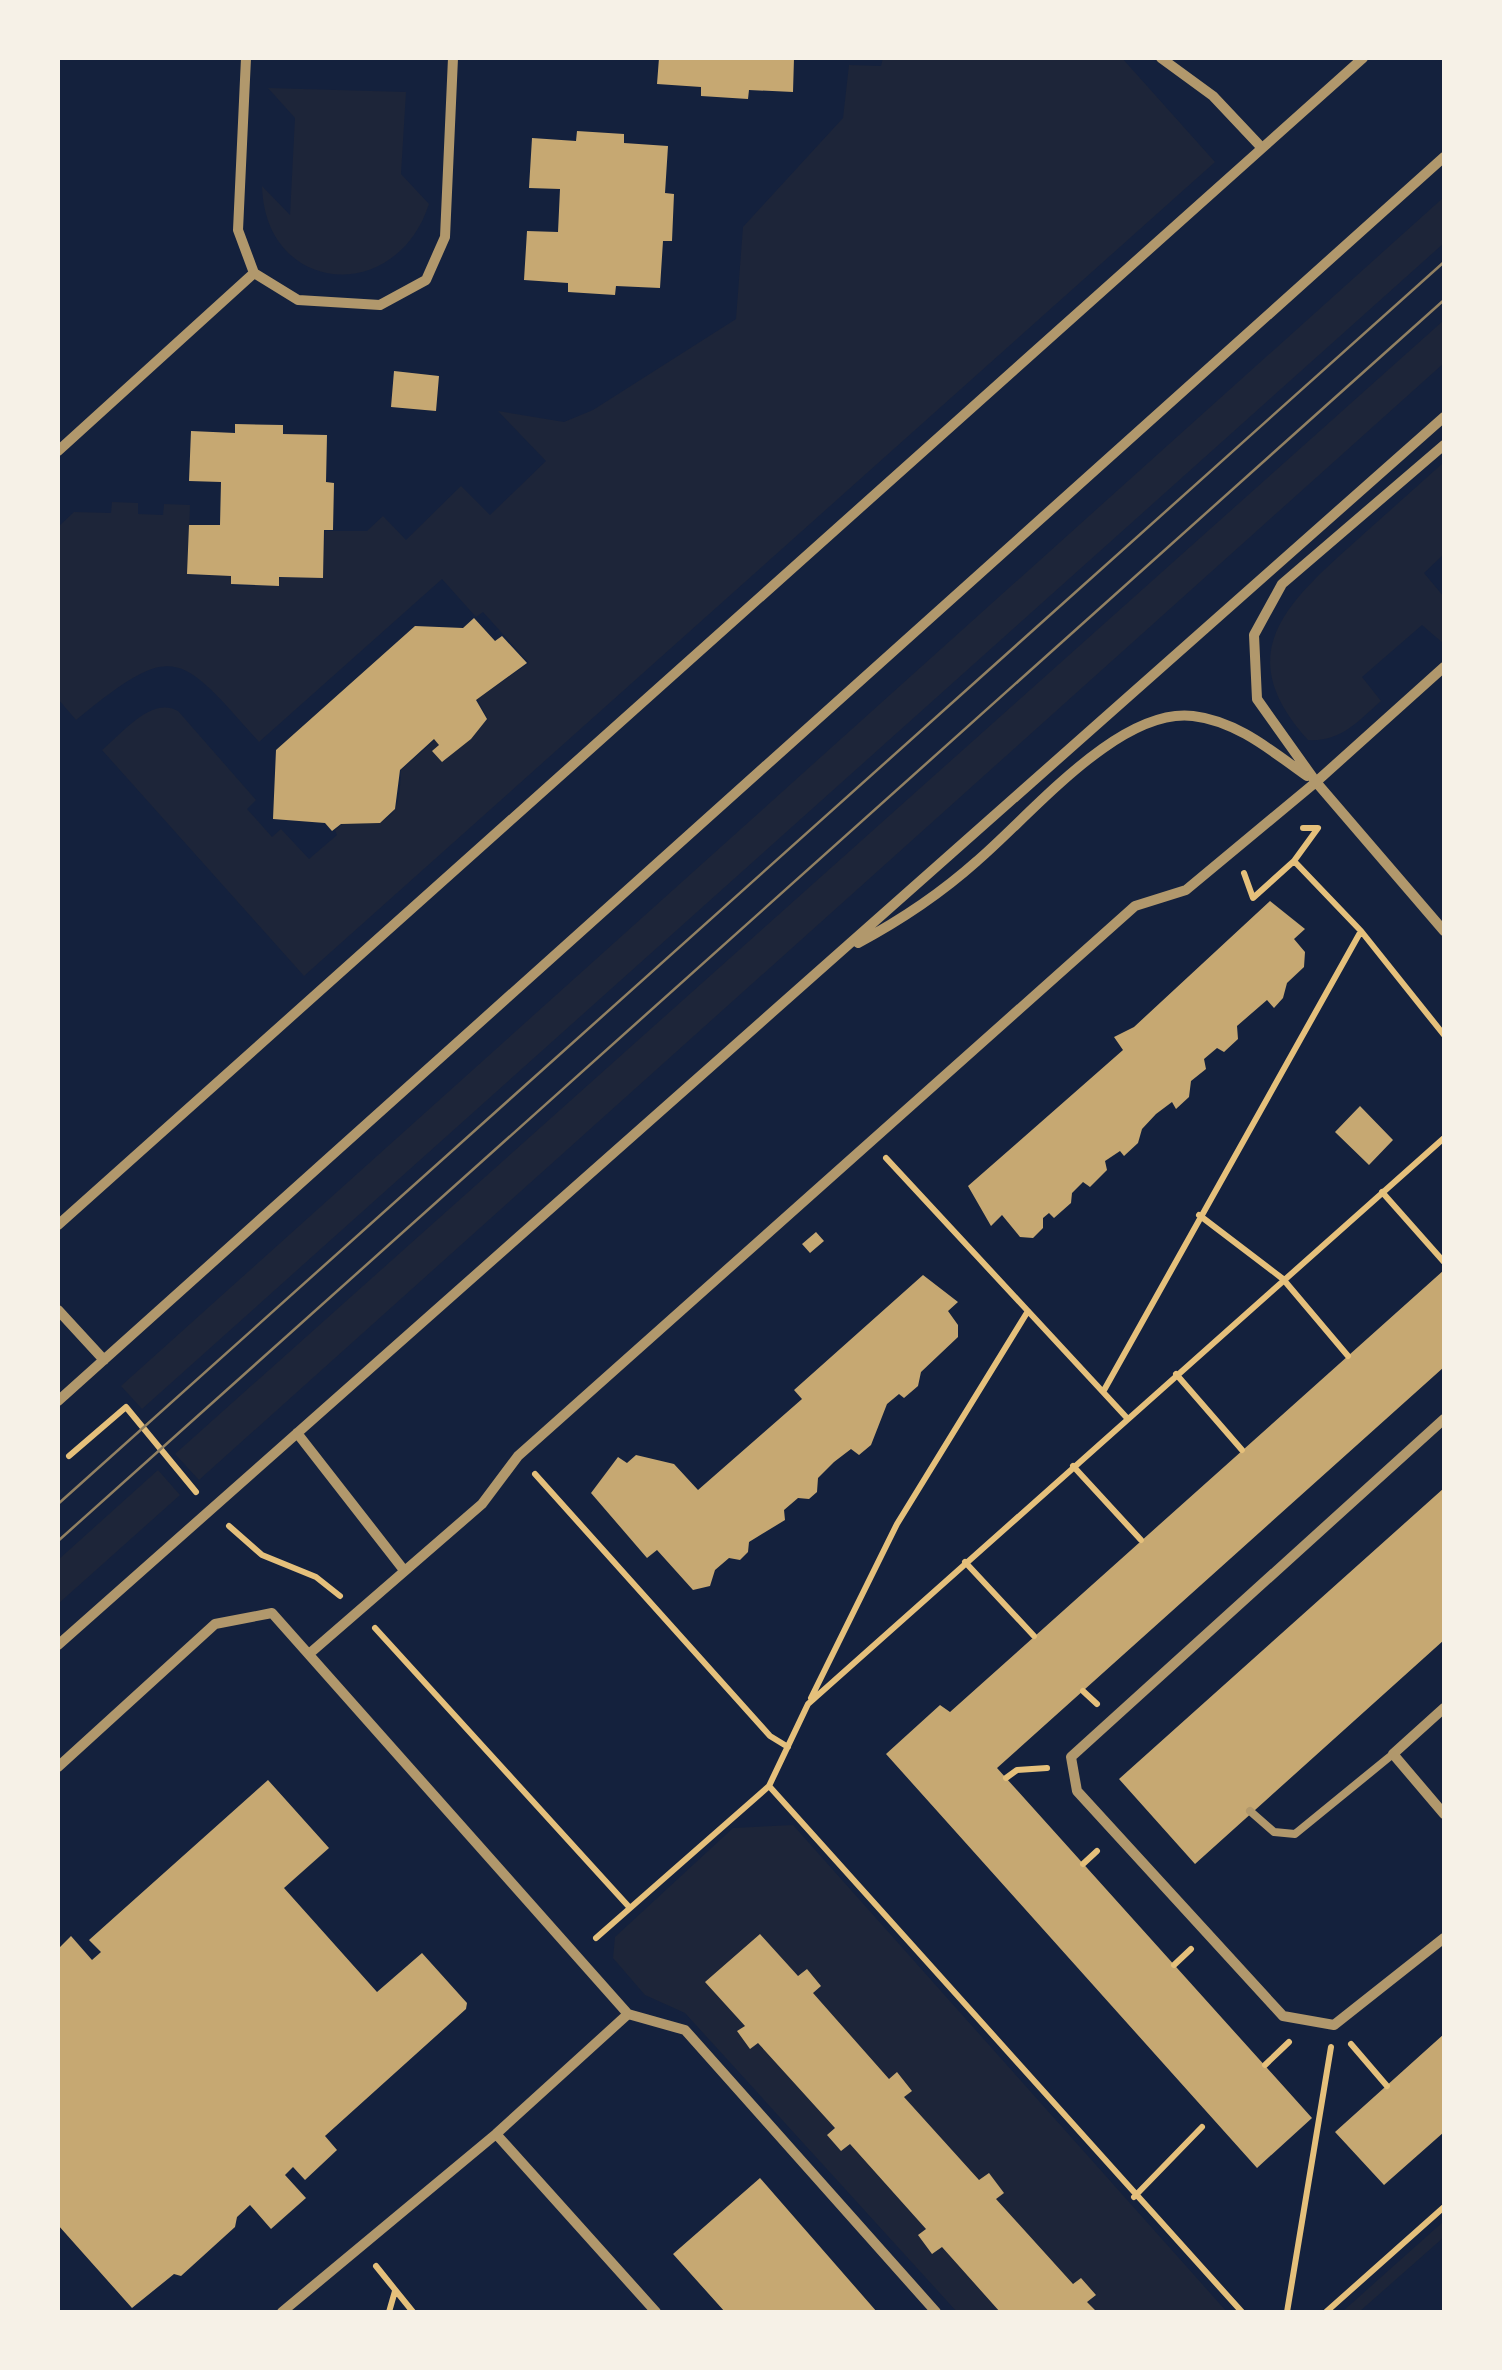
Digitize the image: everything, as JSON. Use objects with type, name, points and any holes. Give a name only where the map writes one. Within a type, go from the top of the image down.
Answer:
[{"type":"street","points":[[246,58],[238,230],[254,273],[298,300],[380,304],[426,280],[445,237],[454,58]]},
{"type":"street","points":[[1161,58],[1214,96],[1262,148]]},
{"type":"street","points":[[58,1226],[1362,58]]},
{"type":"street","points":[[58,1401],[1444,157]]},
{"type":"street","points":[[58,451],[254,273]]},
{"type":"street","points":[[58,1645],[1444,417]]},
{"type":"street","points":[[1444,445],[1282,584],[1254,635],[1257,699],[1316,782],[1444,931]]},
{"type":"street","points":[[308,1654],[482,1504],[518,1456],[1135,906],[1186,890],[1316,782],[1444,667]]},
{"type":"street","points":[[838,954],[912,914],[1095,755],[1145,721],[1193,716],[1245,733],[1316,782]]},
{"type":"street","points":[[58,1310],[104,1360]]},
{"type":"street","points":[[1444,1419],[1072,1757],[1076,1791],[1283,2016],[1334,2024],[1444,1938]]},
{"type":"street","points":[[297,1433],[403,1569]]},
{"type":"street","points":[[58,1767],[215,1624],[272,1613],[628,2014],[686,2030],[936,2312]]},
{"type":"street","points":[[1444,1708],[1393,1754],[1444,1814]]},
{"type":"street","points":[[282,2312],[496,2134],[628,2014]]},
{"type":"street","points":[[496,2134],[656,2312]]},
{"type":"lane","points":[[1250,1811],[1274,1832],[1295,1834],[1393,1754]]},
{"type":"path","points":[[1240,861],[1253,898],[1294,861],[1318,828],[1300,828]]},
{"type":"path","points":[[1294,861],[1361,932],[1444,1035]]},
{"type":"path","points":[[1103,1392],[1361,932]]},
{"type":"path","points":[[808,1704],[1444,1138]]},
{"type":"path","points":[[870,1140],[1127,1418]]},
{"type":"path","points":[[1382,1192],[1444,1262]]},
{"type":"path","points":[[1199,1215],[1284,1279],[1348,1356]]},
{"type":"path","points":[[576,1956],[769,1786],[897,1524],[1028,1311]]},
{"type":"path","points":[[1176,1374],[1242,1450]]},
{"type":"path","points":[[518,1456],[770,1736],[788,1748]]},
{"type":"path","points":[[1073,1466],[1141,1540]]},
{"type":"path","points":[[965,1562],[1034,1636]]},
{"type":"path","points":[[1006,1778],[1016,1770],[1072,1767]]},
{"type":"path","points":[[769,1786],[1134,2197],[1242,2312]]},
{"type":"path","points":[[1334,2024],[1387,2086]]},
{"type":"path","points":[[1286,2312],[1334,2024]]},
{"type":"path","points":[[1134,2197],[1202,2128]]},
{"type":"path","points":[[1326,2312],[1444,2207]]},
{"type":"path","points":[[359,2245],[412,2312]]},
{"type":"path","points":[[388,2312],[395,2290]]},
{"type":"shaded area","points":[[883,58],[1122,58],[1215,162],[304,976],[102,750],[148,712],[158,708],[178,711],[256,800],[247,809],[272,837],[281,829],[309,859],[337,835],[335,830],[343,823],[373,822],[390,816],[398,799],[401,770],[436,739],[441,744],[434,751],[444,761],[488,719],[477,699],[529,663],[483,612],[476,617],[442,579],[259,742],[211,689],[175,667],[156,668],[135,677],[76,720],[58,699],[58,527],[74,512],[111,513],[112,502],[138,503],[138,514],[163,515],[164,504],[190,505],[188,575],[231,576],[232,586],[278,586],[280,578],[323,578],[325,531],[367,531],[383,516],[406,540],[461,486],[490,515],[546,461],[498,411],[564,422],[593,410],[736,319],[743,227],[843,118],[849,65],[881,66]]},
{"type":"shaded area","points":[[268,88],[406,92],[401,174],[429,204],[412,237],[389,260],[362,272],[334,274],[307,266],[285,249],[269,222],[262,186],[290,215],[295,118]]},
{"type":"shaded area","points":[[1444,197],[1444,243],[142,1409],[121,1386]]},
{"type":"shaded area","points":[[1444,320],[1444,363],[199,1480],[175,1454]]},
{"type":"shaded area","points":[[1444,462],[1444,554],[1424,573],[1444,597],[1444,644],[1422,625],[1362,677],[1381,701],[1339,734],[1308,740],[1286,711],[1273,684],[1270,659],[1275,636],[1286,614],[1323,571]]},
{"type":"shaded area","points":[[158,1470],[180,1495],[58,1604],[58,1560]]},
{"type":"shaded area","points":[[793,1825],[1227,2312],[957,2312],[685,2013],[645,1995],[613,1958],[615,1937],[733,1828]]},
{"type":"shaded area","points":[[1444,2221],[1444,2237],[1359,2312],[1342,2312]]},
{"type":"building","points":[[659,58],[794,58],[793,92],[749,90],[748,99],[701,96],[701,87],[657,84]]},
{"type":"building","points":[[577,131],[624,134],[624,143],[668,146],[665,193],[674,194],[672,241],[663,241],[660,288],[616,286],[615,295],[568,292],[568,283],[524,280],[527,231],[558,232],[560,189],[529,188],[532,138],[576,141]]},
{"type":"building","points":[[394,371],[439,376],[436,411],[391,407]]},
{"type":"building","points":[[235,424],[283,425],[283,434],[327,435],[326,482],[334,483],[333,530],[324,530],[323,578],[279,577],[279,586],[231,584],[231,576],[187,574],[189,525],[220,525],[221,482],[189,481],[191,431],[235,433]]},
{"type":"building","points":[[474,618],[495,641],[502,636],[527,663],[476,700],[487,719],[471,739],[442,762],[432,751],[439,745],[434,739],[400,770],[395,809],[380,823],[341,824],[332,831],[325,823],[273,819],[276,750],[415,626],[463,628]]},
{"type":"building","points":[[1270,901],[1305,929],[1294,939],[1305,952],[1304,967],[1287,983],[1283,998],[1274,1008],[1267,1000],[1237,1026],[1238,1039],[1224,1052],[1217,1048],[1204,1059],[1206,1069],[1191,1081],[1189,1097],[1176,1109],[1172,1102],[1156,1114],[1142,1129],[1138,1143],[1124,1156],[1120,1151],[1105,1161],[1107,1170],[1090,1187],[1083,1182],[1072,1193],[1071,1203],[1054,1218],[1049,1213],[1043,1218],[1043,1228],[1033,1238],[1020,1237],[1002,1215],[991,1226],[968,1186],[1123,1050],[1114,1037],[1134,1027]]},
{"type":"building","points":[[1360,1106],[1393,1140],[1369,1165],[1335,1132]]},
{"type":"building","points":[[816,1232],[824,1241],[810,1253],[802,1244]]},
{"type":"building","points":[[1444,1270],[1444,1367],[997,1768],[1312,2118],[1257,2168],[886,1754],[940,1705],[950,1712]]},
{"type":"building","points":[[923,1275],[958,1302],[948,1311],[958,1325],[958,1337],[921,1372],[918,1386],[904,1398],[899,1394],[887,1404],[871,1445],[859,1455],[851,1449],[834,1462],[818,1478],[817,1492],[809,1499],[798,1498],[784,1510],[785,1520],[749,1542],[748,1552],[740,1560],[729,1558],[715,1570],[710,1586],[693,1590],[657,1550],[647,1558],[591,1493],[618,1457],[627,1463],[636,1455],[674,1464],[698,1490],[802,1399],[794,1390]]},
{"type":"building","points":[[1444,1488],[1444,1640],[1195,1864],[1119,1779]]},
{"type":"building","points":[[268,1780],[329,1848],[284,1888],[377,1992],[422,1953],[467,2003],[466,2009],[325,2136],[337,2150],[305,2180],[293,2167],[285,2175],[306,2198],[271,2229],[250,2205],[237,2217],[235,2227],[181,2276],[174,2274],[132,2308],[58,2225],[58,1949],[71,1936],[92,1960],[101,1952],[89,1940]]},
{"type":"building","points":[[760,1934],[798,1976],[807,1969],[821,1986],[813,1993],[889,2079],[897,2072],[912,2091],[904,2097],[979,2180],[989,2173],[1004,2193],[996,2199],[1073,2284],[1081,2278],[1096,2295],[1087,2302],[1097,2312],[1000,2312],[942,2247],[932,2254],[918,2235],[926,2229],[850,2144],[841,2151],[827,2135],[835,2128],[758,2043],[750,2049],[737,2031],[745,2026],[705,1982]]},
{"type":"building","points":[[1444,2034],[1444,2132],[1384,2185],[1335,2132]]},
{"type":"building","points":[[760,2178],[877,2312],[725,2312],[673,2254]]},
{"type":"tram line","points":[[58,1504],[1444,262]]},
{"type":"tram line","points":[[58,1541],[1444,300]]}]
